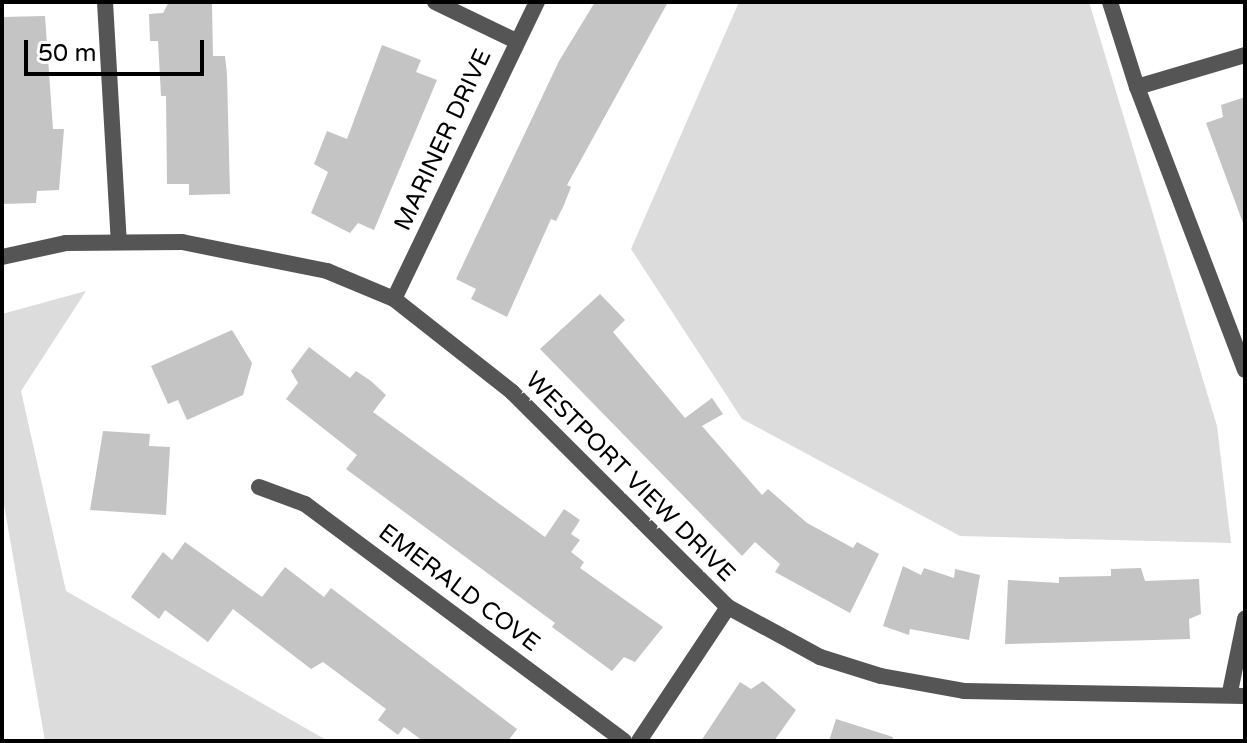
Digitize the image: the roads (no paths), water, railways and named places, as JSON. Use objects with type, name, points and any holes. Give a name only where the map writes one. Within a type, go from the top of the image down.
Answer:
[{"type":"street","points":[[105,2],[119,242]]},
{"type":"street","points":[[435,2],[516,41]]},
{"type":"street","name":"MARINER DRIVE","points":[[394,299],[537,2]]},
{"type":"street","points":[[1110,2],[1137,87],[1245,370]]},
{"type":"street","points":[[1137,87],[1245,55]]},
{"type":"street","name":"WESTPORT VIEW DRIVE","points":[[2,257],[66,243],[182,242],[327,271],[394,299],[512,392],[728,607],[820,657],[942,688],[1047,696],[1238,694]]},
{"type":"street","name":"EMERALD COVE","points":[[259,487],[305,504],[624,741]]},
{"type":"street","points":[[639,741],[728,607]]},
{"type":"street","points":[[1238,694],[1245,619]]}]
